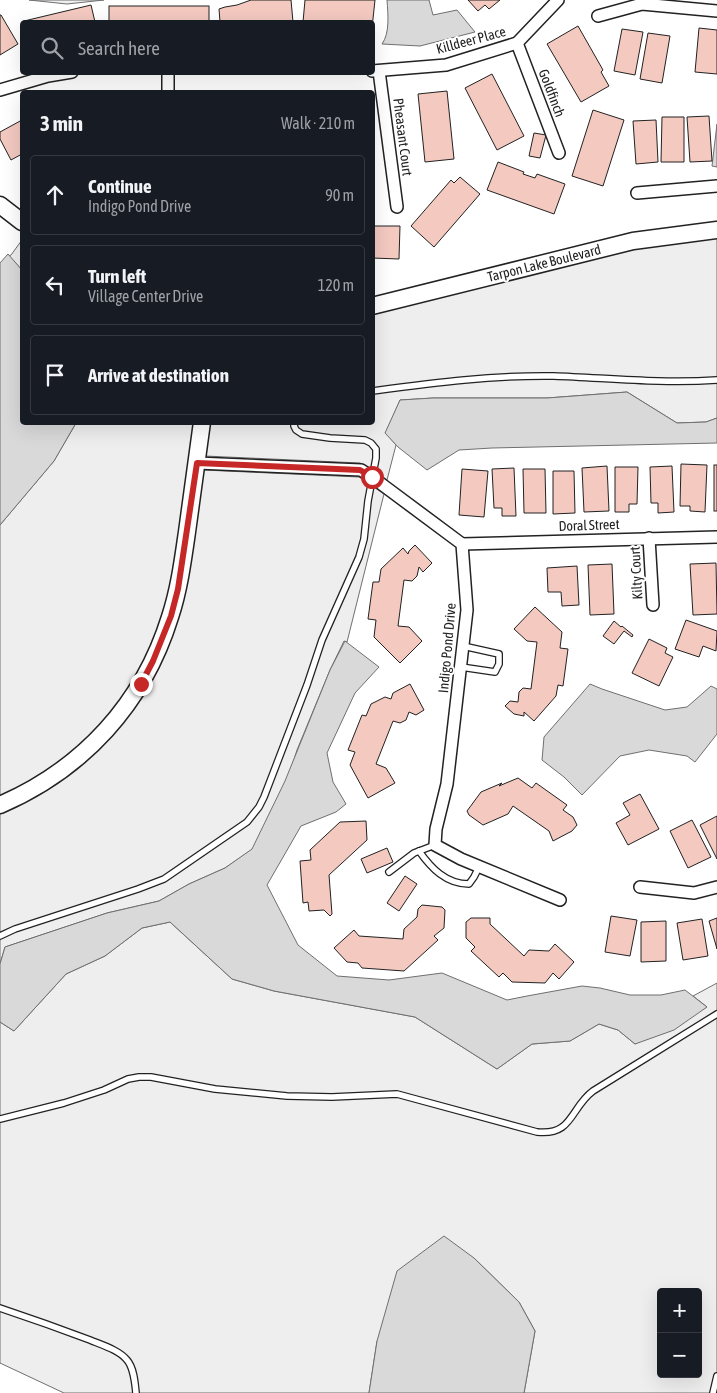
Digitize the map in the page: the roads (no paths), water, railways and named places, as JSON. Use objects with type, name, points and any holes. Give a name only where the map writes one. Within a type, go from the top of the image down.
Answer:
[{"type":"street","name":"Killdeer Place","points":[[376,71],[446,65],[517,43],[558,0]]},
{"type":"street","points":[[598,16],[642,4],[717,11]]},
{"type":"street","name":"Goldfinch","points":[[517,43],[559,153]]},
{"type":"street","name":"Pheasant Court","points":[[376,71],[396,207]]},
{"type":"street","points":[[0,90],[54,75]]},
{"type":"street","points":[[168,75],[168,90]]},
{"type":"street","points":[[638,193],[717,186]]},
{"type":"street","points":[[0,205],[20,220]]},
{"type":"street","name":"Tarpon Lake Boulevard","points":[[375,305],[633,241],[717,230]]},
{"type":"street","points":[[0,805],[43,784],[82,755],[114,722],[141,684],[153,661],[171,616],[178,589],[202,425]]},
{"type":"street","points":[[197,463],[360,470],[462,544]]},
{"type":"street","name":"Doral Street","points":[[462,544],[717,537]]},
{"type":"street","name":"Kilty Court","points":[[649,538],[652,605]]},
{"type":"street","name":"Indigo Pond Drive","points":[[435,844],[436,829],[447,784],[467,610],[462,544]]},
{"type":"street","points":[[435,844],[460,859],[560,900]]},
{"type":"street","points":[[640,887],[694,893],[717,887]]},
{"type":"lane","points":[[375,391],[503,377],[553,376],[660,382],[717,380]]},
{"type":"lane","points":[[0,936],[15,929],[164,879],[247,822],[259,807],[307,685],[322,640],[359,557],[364,539],[376,458],[376,449],[365,440],[302,434],[296,430],[294,425]]},
{"type":"lane","points":[[461,667],[495,672],[499,664],[499,654],[463,646]]},
{"type":"lane","points":[[389,872],[414,853],[435,844]]},
{"type":"lane","points":[[420,851],[436,872],[462,884],[469,884],[479,867]]},
{"type":"lane","points":[[0,1119],[64,1103],[128,1079],[151,1077],[215,1089],[287,1096],[332,1097],[398,1094],[537,1132],[547,1133],[565,1126],[585,1097],[593,1091],[717,1014]]},
{"type":"lane","points":[[0,1308],[115,1351],[128,1360],[131,1366],[136,1393]]},
{"type":"lane","points":[[713,1393],[717,1376]]}]
